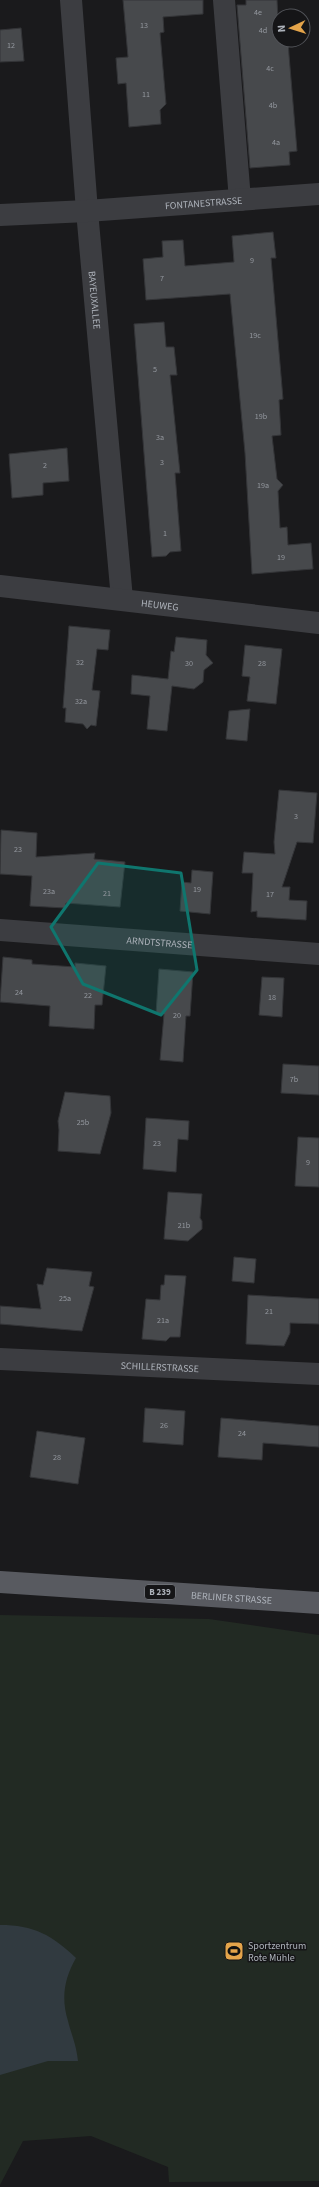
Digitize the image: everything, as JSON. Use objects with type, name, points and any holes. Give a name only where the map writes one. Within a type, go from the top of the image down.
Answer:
[{"type":"main road","name":"BERLINER STRASSE","points":[[0,1582],[319,1603]]},
{"type":"street","name":"BAYEUXALLEE","points":[[71,0],[87,211],[122,599]]},
{"type":"street","points":[[224,0],[240,200]]},
{"type":"street","name":"FONTANESTRASSE","points":[[0,215],[87,211],[319,194]]},
{"type":"street","name":"HEUWEG","points":[[0,586],[319,622]]},
{"type":"street","name":"ARNDTSTRASSE","points":[[0,930],[319,954]]},
{"type":"street","name":"SCHILLERSTRASSE","points":[[0,1359],[319,1374]]},
{"type":"highlighted area","points":[[98,863],[181,873],[197,970],[161,1015],[83,984],[51,927]]},
{"type":"shaded area","points":[[0,1615],[209,1619],[319,1635],[319,2181],[169,2182],[168,2167],[91,2136],[23,2141],[0,2185]]},
{"type":"shaded area","points":[[0,1925],[12,1925],[33,1929],[59,1943],[76,1958],[66,1981],[64,1996],[69,2027],[78,2061],[48,2061],[0,2075]]},
{"type":"building","points":[[123,0],[203,0],[203,14],[163,17],[164,32],[160,33],[166,104],[160,110],[161,124],[129,127],[126,83],[118,84],[116,58],[128,57]]},
{"type":"building","points":[[246,0],[277,0],[277,8],[271,8],[271,48],[289,48],[297,151],[289,152],[290,165],[250,168],[237,5],[246,5]]},
{"type":"building","points":[[21,28],[24,61],[0,62],[0,30]]},
{"type":"building","points":[[273,232],[276,258],[271,258],[283,399],[279,400],[281,435],[272,436],[277,479],[283,485],[278,491],[280,528],[287,527],[288,545],[311,543],[313,569],[252,574],[245,453],[230,294],[146,300],[143,259],[163,257],[162,241],[183,240],[185,266],[234,262],[232,236]]},
{"type":"building","points":[[164,322],[166,347],[174,347],[177,375],[170,375],[180,473],[175,473],[181,551],[170,552],[166,556],[152,557],[134,324]]},
{"type":"building","points":[[67,448],[69,481],[43,483],[43,495],[12,498],[9,454]]},
{"type":"building","points":[[69,626],[110,630],[108,650],[97,649],[92,690],[100,691],[96,726],[91,725],[87,729],[83,724],[65,722],[66,708],[63,708]]},
{"type":"building","points":[[176,637],[207,640],[206,655],[213,663],[204,670],[203,682],[194,689],[172,686],[167,731],[147,729],[150,696],[131,694],[132,675],[168,679],[171,651],[174,652]]},
{"type":"building","points":[[245,645],[282,649],[276,704],[247,701],[250,677],[242,676]]},
{"type":"building","points":[[250,709],[247,741],[226,739],[229,711]]},
{"type":"building","points":[[279,790],[317,793],[313,843],[297,842],[282,887],[290,887],[289,900],[307,901],[306,920],[257,917],[257,911],[251,912],[253,873],[242,873],[244,852],[275,854],[274,842]]},
{"type":"building","points":[[1,830],[37,833],[36,857],[95,853],[94,859],[125,862],[120,907],[66,903],[65,908],[30,906],[32,876],[0,874]]},
{"type":"building","points":[[192,870],[213,872],[210,914],[180,911],[182,882],[191,883]]},
{"type":"building","points":[[3,957],[32,960],[32,964],[75,967],[75,963],[106,966],[102,1005],[95,1005],[94,1029],[49,1026],[50,1006],[0,1002]]},
{"type":"building","points":[[159,969],[193,972],[190,1016],[186,1016],[183,1062],[160,1060],[164,1014],[156,1014]]},
{"type":"building","points":[[262,977],[284,978],[282,1017],[259,1015]]},
{"type":"building","points":[[283,1064],[319,1066],[319,1095],[281,1093]]},
{"type":"building","points":[[65,1092],[110,1096],[111,1113],[100,1154],[58,1151],[58,1121]]},
{"type":"building","points":[[146,1118],[189,1121],[188,1140],[178,1139],[176,1172],[143,1169]]},
{"type":"building","points":[[298,1137],[319,1138],[319,1187],[295,1186]]},
{"type":"building","points":[[168,1192],[202,1194],[200,1218],[202,1221],[202,1229],[188,1241],[164,1239]]},
{"type":"building","points":[[234,1257],[256,1259],[254,1283],[232,1281]]},
{"type":"building","points":[[47,1268],[92,1272],[89,1286],[94,1287],[82,1331],[0,1324],[0,1306],[41,1309],[37,1284],[43,1285]]},
{"type":"building","points":[[165,1275],[186,1276],[180,1337],[170,1337],[166,1341],[142,1339],[146,1299],[160,1300],[161,1285],[164,1285]]},
{"type":"building","points":[[248,1295],[319,1299],[319,1324],[290,1323],[290,1333],[284,1346],[246,1344]]},
{"type":"building","points":[[145,1408],[185,1411],[183,1445],[143,1442]]},
{"type":"building","points":[[221,1418],[319,1426],[319,1447],[263,1443],[262,1460],[218,1457]]},
{"type":"building","points":[[37,1431],[85,1438],[78,1484],[30,1477]]},
{"type":"place","name":"Sportzentrum Rote Mühle","points":[[234,1951]]}]
